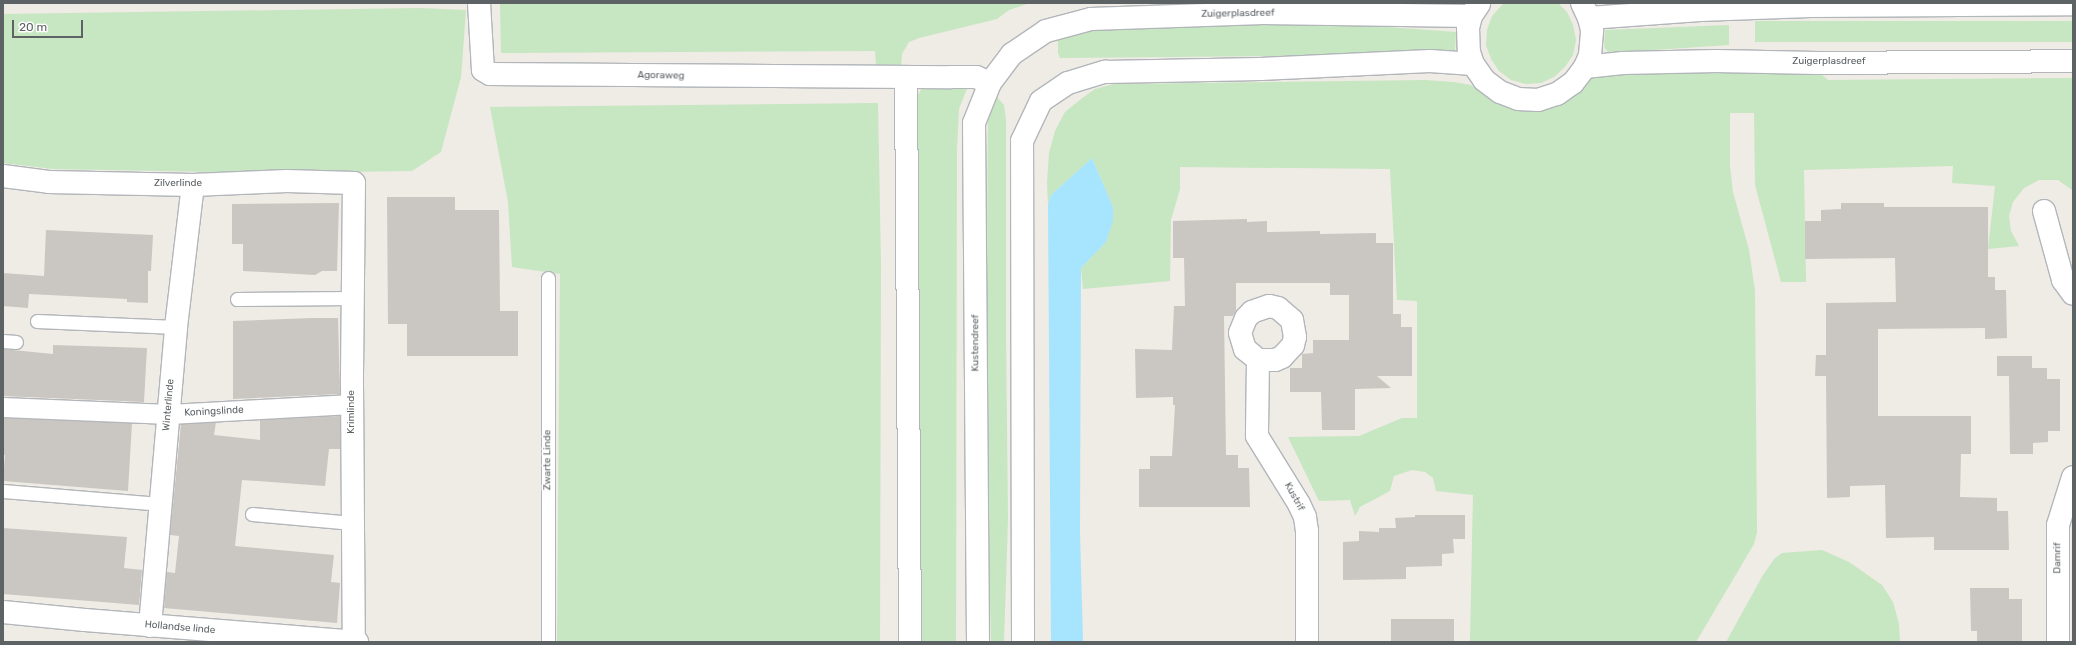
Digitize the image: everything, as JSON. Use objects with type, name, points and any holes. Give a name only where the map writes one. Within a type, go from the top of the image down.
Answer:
[{"type":"street","name":"Agoraweg","points":[[479,3],[483,70],[490,74],[906,77]]},
{"type":"street","points":[[1475,10],[1468,40],[1473,64],[1484,80],[1500,92],[1518,99],[1538,100],[1557,94],[1573,83],[1585,67],[1592,43],[1586,11],[1700,10],[1810,6],[2073,4]]},
{"type":"street","name":"Zuigerplasdreef","points":[[1012,54],[1046,31],[1091,19],[1263,13],[1475,10]]},
{"type":"street","name":"Kustendreef","points":[[978,642],[974,122],[990,84],[1012,54]]},
{"type":"street","points":[[1023,642],[1022,141],[1041,101],[1068,84],[1105,72],[1260,69],[1430,61],[1473,64]]},
{"type":"street","name":"Zuigerplasdreef","points":[[1585,67],[1623,64],[1716,61],[1824,63],[2073,61]]},
{"type":"street","points":[[910,642],[906,77],[976,77],[990,84]]},
{"type":"street","name":"Zilverlinde","points":[[3,176],[49,182],[193,185],[288,181],[354,183]]},
{"type":"street","name":"Krimlinde","points":[[354,183],[352,404],[355,642]]},
{"type":"street","name":"Winterlinde","points":[[150,626],[162,504],[176,327],[193,185]]},
{"type":"street","points":[[2044,212],[2063,280],[2073,294]]},
{"type":"street","name":"Kustrif","points":[[1258,360],[1257,436],[1299,504],[1307,531],[1307,642]]},
{"type":"street","name":"Koningslinde","points":[[3,407],[169,414],[352,404]]},
{"type":"street","name":"Damrif","points":[[2058,642],[2058,525],[2073,477]]},
{"type":"street","name":"Hollandse linde","points":[[3,612],[150,626],[355,642]]},
{"type":"lane","name":"Zwarte Linde","points":[[548,278],[548,642]]},
{"type":"lane","points":[[237,299],[352,298]]},
{"type":"lane","points":[[37,320],[176,327]]},
{"type":"lane","points":[[3,491],[162,504]]},
{"type":"lane","points":[[252,514],[353,522]]},
{"type":"green space","points":[[500,3],[1030,3],[1009,10],[997,19],[919,38],[909,42],[902,54],[901,67],[876,65],[875,51],[501,53]]},
{"type":"green space","points":[[1504,3],[1558,3],[1567,12],[1573,25],[1576,40],[1573,55],[1565,67],[1554,77],[1541,83],[1526,84],[1511,80],[1499,71],[1491,59],[1486,45],[1487,30],[1492,16]]},
{"type":"green space","points":[[420,8],[466,10],[461,77],[441,152],[412,171],[272,173],[53,169],[3,163],[3,14]]},
{"type":"green space","points":[[1306,21],[1456,32],[1455,51],[1385,55],[1060,58],[1058,53],[1058,40],[1062,33],[1069,31]]},
{"type":"green space","points":[[1755,21],[2073,21],[2073,42],[1755,42]]},
{"type":"green space","points":[[1729,25],[1729,45],[1609,53],[1604,47],[1605,30]]},
{"type":"green space","points":[[1618,69],[1815,69],[1828,80],[2073,78],[2072,190],[2058,180],[2039,180],[2024,188],[2013,202],[2009,216],[2011,231],[2019,246],[1988,249],[1995,186],[1952,183],[1953,166],[1804,170],[1806,282],[1781,282],[1755,185],[1754,113],[1730,113],[1730,166],[1733,192],[1749,250],[1755,291],[1757,532],[1754,544],[1696,642],[1470,642],[1473,495],[1436,491],[1433,478],[1425,472],[1412,470],[1394,476],[1390,491],[1360,507],[1355,516],[1350,500],[1319,501],[1288,437],[1359,436],[1402,418],[1417,418],[1417,301],[1397,300],[1390,169],[1180,167],[1180,189],[1171,220],[1170,281],[1083,289],[1081,268],[1106,242],[1113,207],[1092,158],[1051,195],[1048,205],[1047,183],[1049,153],[1055,131],[1065,112],[1095,89],[1114,84],[1425,80],[1471,85],[1501,105],[1516,110],[1534,111],[1579,91],[1591,78]]},
{"type":"green space","points":[[968,86],[959,109],[957,149],[956,642],[918,642],[918,191],[915,100],[922,88]]},
{"type":"green space","points":[[996,96],[1004,105],[1006,120],[1008,519],[1004,642],[991,642],[986,429],[988,97]]},
{"type":"green space","points":[[878,103],[881,263],[880,642],[557,642],[560,274],[512,267],[508,202],[490,107]]},
{"type":"green space","points":[[1822,550],[1849,562],[1882,585],[1893,602],[1899,624],[1900,642],[1726,642],[1763,575],[1775,558],[1782,553]]},
{"type":"water","points":[[1092,158],[1113,207],[1113,221],[1106,242],[1081,268],[1080,532],[1083,642],[1051,642],[1048,205],[1051,195]]},
{"type":"building","points":[[387,197],[455,197],[455,210],[499,210],[500,311],[518,311],[518,356],[407,356],[407,324],[388,324]]},
{"type":"building","points":[[339,203],[337,271],[322,271],[315,275],[243,271],[243,244],[232,244],[232,204]]},
{"type":"building","points":[[1841,203],[1884,203],[1884,207],[1988,207],[1988,277],[1995,277],[1995,290],[2006,290],[2007,338],[1985,339],[1985,328],[1878,329],[1878,416],[1971,416],[1971,454],[1961,454],[1960,497],[1997,498],[1997,511],[2008,511],[2009,550],[1934,550],[1934,537],[1886,538],[1885,485],[1850,486],[1850,497],[1827,498],[1826,376],[1815,376],[1816,355],[1826,355],[1826,303],[1896,302],[1895,258],[1805,259],[1805,221],[1821,221],[1821,210],[1841,209]]},
{"type":"building","points":[[1247,219],[1247,222],[1267,221],[1267,232],[1320,231],[1320,234],[1376,233],[1376,243],[1393,243],[1393,314],[1401,314],[1401,327],[1412,327],[1412,376],[1377,376],[1391,388],[1355,389],[1355,430],[1322,430],[1321,392],[1290,392],[1290,368],[1302,368],[1302,354],[1313,353],[1313,340],[1349,340],[1349,295],[1330,295],[1330,283],[1236,283],[1236,311],[1233,316],[1224,316],[1226,455],[1238,455],[1238,468],[1249,468],[1250,507],[1139,507],[1139,469],[1150,469],[1150,456],[1172,456],[1175,405],[1173,405],[1173,397],[1136,398],[1135,349],[1172,350],[1174,306],[1185,306],[1184,258],[1173,258],[1173,221]]},
{"type":"building","points":[[46,230],[153,235],[151,271],[148,271],[148,303],[127,302],[127,299],[29,294],[28,308],[3,306],[3,273],[44,276]]},
{"type":"building","points":[[338,318],[340,394],[233,399],[233,321]]},
{"type":"building","points":[[53,345],[147,348],[144,402],[3,396],[3,349],[53,354]]},
{"type":"building","points":[[1997,356],[2032,356],[2032,368],[2047,368],[2047,379],[2060,379],[2060,431],[2048,431],[2048,442],[2033,443],[2033,454],[2010,454],[2009,376],[1997,376]]},
{"type":"building","points":[[340,416],[340,449],[329,449],[325,486],[242,480],[235,546],[334,555],[331,582],[340,583],[337,623],[164,608],[167,572],[175,573],[179,536],[170,535],[181,424],[216,422],[214,435],[260,440],[260,420]]},
{"type":"building","points":[[3,418],[132,423],[128,491],[3,481],[5,455],[3,455]]},
{"type":"building","points":[[1415,515],[1465,515],[1465,539],[1453,539],[1454,553],[1442,554],[1442,566],[1406,567],[1406,579],[1343,580],[1343,542],[1359,541],[1359,531],[1379,532],[1379,528],[1396,528],[1395,518],[1415,517]]},
{"type":"building","points":[[3,528],[127,537],[124,568],[142,570],[139,605],[3,594]]},
{"type":"building","points":[[1970,588],[2009,588],[2009,599],[2022,599],[2022,642],[1977,642],[1977,631],[1971,631]]},
{"type":"building","points":[[1391,619],[1454,619],[1454,642],[1391,642]]}]
